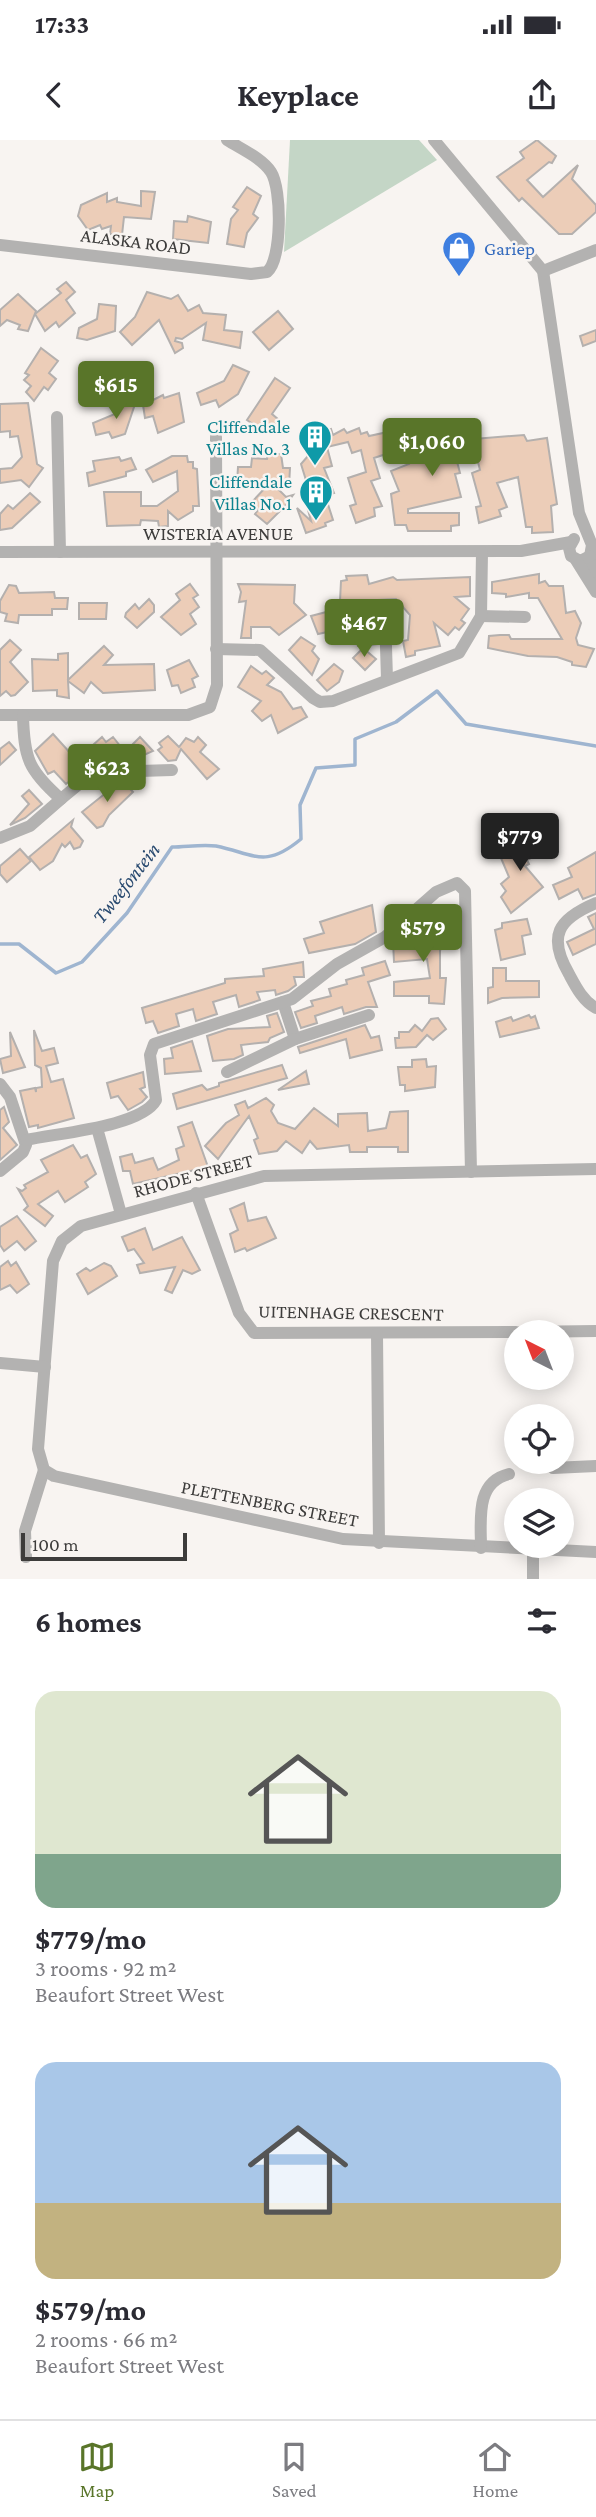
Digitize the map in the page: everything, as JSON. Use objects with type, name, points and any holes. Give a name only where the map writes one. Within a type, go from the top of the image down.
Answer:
[{"type":"street","name":"ALASKA ROAD","points":[[0,245],[251,274],[267,272],[277,255],[276,182],[264,164],[228,140]]},
{"type":"street","points":[[434,140],[543,271],[579,513],[592,545],[590,556],[596,590]]},
{"type":"street","points":[[543,271],[596,250]]},
{"type":"street","points":[[57,417],[60,552]]},
{"type":"street","points":[[0,715],[197,714],[209,707],[216,693],[216,437]]},
{"type":"street","points":[[579,513],[569,551],[596,590]]},
{"type":"street","points":[[572,541],[580,537],[588,539]]},
{"type":"street","name":"WISTERIA AVENUE","points":[[0,552],[482,552],[521,551],[572,541]]},
{"type":"street","name":"WISTERIA AVENUE","points":[[521,551],[575,559]]},
{"type":"street","points":[[216,649],[260,650],[320,702],[333,701],[458,653],[481,616],[482,552]]},
{"type":"street","points":[[575,559],[590,556]]},
{"type":"street","points":[[385,614],[387,679]]},
{"type":"street","points":[[481,616],[525,617]]},
{"type":"street","points":[[23,715],[28,762],[36,775],[61,799]]},
{"type":"street","points":[[0,838],[30,826],[90,775],[172,770]]},
{"type":"street","points":[[26,1140],[97,1128],[136,1117],[152,1108],[157,1092],[150,1055],[154,1044],[300,994],[346,958],[385,937],[436,892],[457,883],[466,891],[471,1172]]},
{"type":"street","points":[[596,903],[565,920],[556,940],[563,965],[578,991],[596,1008]]},
{"type":"street","points":[[283,1002],[295,1039]]},
{"type":"street","points":[[227,1072],[295,1039],[369,1015]]},
{"type":"street","points":[[0,1084],[7,1090],[26,1140],[23,1152],[0,1171]]},
{"type":"street","points":[[97,1128],[121,1214]]},
{"type":"street","name":"RHODE STREET","points":[[45,1367],[53,1261],[66,1236],[80,1226],[264,1176],[596,1169]]},
{"type":"street","name":"UITENHAGE CRESCENT","points":[[195,1194],[239,1313],[251,1331],[258,1334],[504,1332]]},
{"type":"street","name":"UITENHAGE CRESCENT","points":[[574,1331],[596,1331]]},
{"type":"street","points":[[377,1334],[379,1543]]},
{"type":"street","points":[[0,1363],[45,1367],[38,1449],[44,1470],[25,1531],[26,1557]]},
{"type":"street","points":[[574,1467],[596,1466]]},
{"type":"street","name":"PLETTENBERG STREET","points":[[44,1470],[66,1479],[343,1539],[504,1549]]},
{"type":"street","points":[[481,1548],[481,1509],[487,1487],[494,1479],[509,1474]]},
{"type":"street","name":"PLETTENBERG STREET","points":[[574,1551],[596,1552]]},
{"type":"street","points":[[533,1558],[533,1579]]},
{"type":"green space","points":[[290,140],[419,140],[437,160],[284,252]]},
{"type":"building","points":[[537,140],[556,156],[552,163],[549,162],[527,180],[543,197],[578,165],[572,179],[596,205],[596,212],[572,234],[559,234],[522,198],[519,201],[497,177],[524,158],[520,152]]},
{"type":"building","points":[[247,187],[261,196],[253,214],[258,218],[247,233],[244,247],[227,244],[231,219],[238,210],[233,207]]},
{"type":"building","points":[[141,191],[155,192],[151,219],[124,217],[122,235],[110,234],[111,226],[102,229],[100,225],[88,230],[78,216],[81,205],[107,193],[107,202],[117,198],[117,202],[141,206]]},
{"type":"building","points":[[188,216],[211,222],[208,243],[173,239],[174,221],[187,222]]},
{"type":"building","points":[[66,282],[75,292],[66,300],[75,313],[59,327],[56,322],[45,331],[35,314],[61,293],[57,289]]},
{"type":"building","points":[[147,292],[171,299],[178,295],[188,311],[199,305],[203,313],[226,315],[224,330],[242,332],[240,348],[203,340],[206,323],[182,339],[176,338],[175,341],[182,343],[183,348],[175,353],[159,320],[132,345],[120,332],[135,317]]},
{"type":"building","points":[[18,294],[36,311],[28,331],[18,329],[20,325],[7,320],[0,326],[0,310]]},
{"type":"building","points":[[99,304],[116,306],[115,331],[87,340],[77,338],[79,328],[97,319]]},
{"type":"building","points":[[278,311],[293,329],[269,350],[253,332]]},
{"type":"building","points":[[596,330],[596,341],[583,346],[580,336]]},
{"type":"building","points":[[41,348],[58,361],[49,373],[56,379],[48,390],[44,387],[34,401],[26,392],[31,386],[24,380],[29,375],[25,373]]},
{"type":"building","points":[[233,365],[249,372],[238,394],[219,407],[216,400],[201,405],[197,393],[224,381]]},
{"type":"building","points":[[275,378],[290,388],[272,414],[279,420],[272,431],[263,426],[260,429],[247,420]]},
{"type":"building","points":[[179,393],[184,422],[158,433],[153,416],[145,418],[143,405],[163,395],[164,398]]},
{"type":"building","points":[[122,398],[135,404],[125,434],[112,438],[109,432],[96,435],[93,423],[115,414]]},
{"type":"building","points":[[28,403],[37,464],[43,468],[29,487],[21,480],[0,483],[0,469],[12,468],[22,457],[18,436],[10,437],[10,431],[0,432],[0,404]]},
{"type":"building","points":[[312,427],[315,434],[331,429],[333,435],[344,429],[347,433],[359,428],[361,434],[367,432],[369,436],[397,430],[403,440],[421,433],[424,441],[452,431],[454,437],[471,433],[474,439],[524,435],[527,441],[547,438],[557,504],[551,506],[553,532],[532,533],[532,527],[526,527],[518,477],[497,483],[507,507],[499,510],[501,516],[479,523],[476,507],[481,506],[472,473],[480,470],[474,446],[454,450],[460,473],[455,474],[461,497],[408,509],[408,513],[459,513],[459,525],[451,526],[451,531],[408,531],[406,525],[395,525],[391,494],[399,491],[391,471],[409,464],[404,448],[374,458],[380,478],[371,481],[382,506],[374,508],[375,516],[356,523],[350,506],[356,504],[348,478],[366,472],[361,450],[352,453],[348,442],[327,447],[332,466],[324,468],[334,493],[325,495],[333,520],[325,523],[326,526],[306,533],[297,508],[311,521],[304,495],[304,491],[309,490],[301,464],[308,456],[301,438],[306,437],[304,431]]},
{"type":"building","points":[[268,454],[281,454],[283,468],[290,468],[289,486],[276,487],[286,497],[293,495],[267,524],[255,514],[258,510],[251,503],[266,487],[237,483],[238,467],[251,467],[252,458],[267,459]]},
{"type":"building","points":[[172,456],[187,456],[188,462],[193,462],[193,468],[197,469],[199,506],[193,506],[193,511],[178,520],[168,511],[168,526],[159,527],[158,521],[141,520],[140,525],[107,526],[104,492],[141,492],[141,506],[157,506],[178,491],[177,471],[153,482],[146,470]]},
{"type":"building","points":[[119,457],[121,461],[131,458],[136,469],[126,472],[126,476],[89,486],[87,473],[95,471],[93,461]]},
{"type":"building","points":[[30,493],[40,502],[12,528],[0,530],[0,514],[8,505],[13,509]]},
{"type":"building","points":[[539,574],[539,583],[545,581],[549,586],[563,586],[566,613],[575,611],[581,623],[576,638],[578,645],[594,649],[586,667],[572,665],[572,662],[557,657],[528,656],[488,648],[489,636],[562,639],[538,598],[529,598],[529,593],[506,597],[506,594],[492,593],[492,582]]},
{"type":"building","points":[[367,575],[369,584],[393,577],[397,580],[470,577],[470,596],[455,597],[469,609],[461,620],[465,623],[459,630],[455,627],[448,635],[434,623],[440,646],[415,651],[415,655],[406,657],[403,641],[408,640],[410,615],[396,599],[378,600],[365,618],[375,626],[377,644],[358,646],[356,637],[343,625],[362,602],[340,601],[341,581],[347,580],[346,576]]},
{"type":"building","points":[[190,584],[198,595],[193,598],[199,607],[190,614],[196,624],[181,635],[161,617],[180,600],[176,594]]},
{"type":"building","points":[[238,584],[295,585],[294,603],[306,615],[279,635],[270,627],[251,627],[251,638],[241,638],[246,601],[239,602],[241,592]]},
{"type":"building","points":[[9,585],[16,586],[19,593],[54,592],[55,598],[68,598],[67,609],[52,609],[52,615],[19,615],[18,623],[5,621],[7,614],[0,612],[0,601]]},
{"type":"building","points":[[149,599],[154,605],[154,612],[137,628],[125,617],[126,613],[135,604],[139,609]]},
{"type":"building","points":[[79,603],[107,603],[106,619],[79,619]]},
{"type":"building","points":[[334,610],[341,629],[318,634],[311,616]]},
{"type":"building","points":[[301,637],[315,646],[312,651],[319,659],[312,675],[289,650]]},
{"type":"building","points":[[10,640],[21,650],[10,662],[28,682],[15,695],[11,696],[6,691],[0,696],[0,650]]},
{"type":"building","points":[[104,646],[113,655],[104,665],[154,664],[155,690],[103,693],[91,682],[84,693],[68,681],[69,698],[57,696],[57,690],[33,691],[32,659],[58,660],[58,654],[68,653],[68,680]]},
{"type":"building","points":[[363,648],[376,659],[365,670],[353,658]]},
{"type":"building","points":[[189,660],[198,676],[192,679],[195,687],[181,693],[178,685],[172,686],[167,670]]},
{"type":"building","points":[[334,664],[343,671],[339,682],[327,691],[317,680]]},
{"type":"building","points":[[251,666],[262,674],[266,671],[274,678],[267,685],[281,692],[293,709],[301,707],[307,717],[278,733],[271,715],[262,721],[252,711],[261,701],[238,687]]},
{"type":"building","points":[[53,734],[72,755],[79,748],[84,753],[102,737],[106,742],[113,737],[125,752],[140,737],[153,751],[126,763],[104,761],[96,765],[90,758],[87,767],[66,784],[54,771],[48,774],[35,751]]},
{"type":"building","points":[[168,736],[179,747],[186,738],[194,742],[198,737],[206,745],[200,752],[219,769],[207,779],[181,749],[176,760],[168,761],[158,750],[162,747],[159,743]]},
{"type":"building","points":[[9,742],[16,750],[0,765],[0,749]]},
{"type":"building","points":[[122,780],[133,792],[109,815],[103,826],[97,828],[82,812]]},
{"type":"building","points":[[29,790],[42,804],[25,818],[10,825],[29,804],[22,796]]},
{"type":"building","points":[[73,820],[71,827],[83,841],[80,847],[74,849],[70,842],[65,847],[62,844],[53,861],[40,870],[29,857]]},
{"type":"building","points":[[530,834],[535,844],[540,841],[544,851],[527,860],[529,864],[525,866],[543,887],[511,913],[501,897],[506,891],[501,884],[509,877],[501,858],[518,846],[516,841]]},
{"type":"building","points":[[20,849],[31,861],[7,882],[0,874],[0,866]]},
{"type":"building","points":[[596,852],[596,894],[583,899],[578,889],[559,899],[553,885],[572,877],[568,868]]},
{"type":"building","points":[[372,905],[376,932],[355,944],[309,953],[304,939],[324,933],[320,922]]},
{"type":"building","points":[[596,913],[596,944],[573,955],[567,942],[594,929],[588,917]]},
{"type":"building","points":[[527,919],[531,934],[522,936],[525,954],[501,960],[495,930],[502,928],[502,923]]},
{"type":"building","points":[[443,926],[445,947],[440,950],[440,978],[446,978],[444,1004],[429,1003],[429,996],[394,996],[394,982],[430,978],[427,959],[394,962],[393,941],[420,937],[419,927]]},
{"type":"building","points":[[385,961],[390,975],[368,982],[377,1007],[366,1007],[344,1014],[342,1007],[315,1016],[317,1023],[301,1028],[295,1012],[313,1006],[311,1001],[331,996],[329,989],[364,975],[362,968]]},
{"type":"building","points":[[303,962],[304,977],[294,977],[296,985],[288,991],[276,995],[275,990],[257,992],[260,1000],[239,1007],[236,995],[213,1002],[217,1014],[196,1021],[193,1009],[176,1014],[179,1026],[158,1033],[153,1021],[146,1023],[142,1008],[225,983],[225,979],[264,976],[263,969]]},
{"type":"building","points":[[493,968],[506,968],[506,981],[539,981],[539,997],[502,998],[488,1003],[488,988],[493,987]]},
{"type":"building","points":[[277,1013],[284,1032],[270,1038],[268,1042],[241,1045],[243,1055],[234,1059],[213,1061],[207,1036],[228,1029],[270,1027],[267,1016]]},
{"type":"building","points":[[529,1015],[531,1018],[535,1016],[539,1028],[500,1037],[496,1022],[511,1017],[513,1021]]},
{"type":"building","points":[[438,1018],[446,1029],[433,1040],[427,1035],[416,1047],[396,1048],[395,1038],[399,1038],[399,1032],[409,1032],[415,1025],[422,1031],[431,1019]]},
{"type":"building","points":[[365,1025],[371,1038],[379,1036],[382,1050],[350,1058],[346,1039],[300,1053],[298,1047]]},
{"type":"building","points":[[34,1030],[42,1051],[54,1048],[58,1063],[46,1066],[51,1082],[63,1079],[74,1118],[38,1128],[38,1125],[29,1127],[20,1091],[35,1088],[36,1092],[36,1088],[42,1087],[41,1068],[35,1065]]},
{"type":"building","points":[[10,1032],[25,1067],[3,1073],[0,1059],[11,1056]]},
{"type":"building","points":[[192,1041],[201,1071],[165,1074],[164,1059],[173,1058],[171,1048]]},
{"type":"building","points":[[426,1059],[427,1067],[436,1066],[435,1087],[405,1091],[405,1085],[400,1085],[398,1067],[412,1067],[412,1060]]},
{"type":"building","points":[[282,1065],[287,1078],[177,1109],[173,1094],[202,1085],[207,1090],[219,1086],[219,1083]]},
{"type":"building","points":[[306,1071],[309,1084],[278,1090]]},
{"type":"building","points":[[143,1072],[145,1087],[140,1089],[147,1097],[142,1102],[128,1110],[118,1096],[111,1098],[107,1083]]},
{"type":"building","points":[[266,1098],[274,1105],[271,1111],[278,1123],[295,1129],[314,1108],[338,1126],[338,1114],[367,1113],[368,1131],[386,1128],[390,1112],[408,1111],[408,1152],[398,1152],[398,1147],[367,1147],[367,1152],[350,1152],[349,1145],[317,1149],[310,1141],[302,1153],[286,1141],[277,1151],[259,1154],[254,1140],[258,1138],[249,1116],[218,1159],[205,1146],[226,1123],[239,1115],[235,1105],[245,1101],[248,1108]]},
{"type":"building","points":[[4,1107],[9,1122],[3,1128],[17,1145],[0,1160],[0,1110]]},
{"type":"building","points":[[192,1122],[208,1167],[133,1184],[130,1171],[123,1171],[120,1157],[132,1154],[135,1163],[153,1158],[158,1170],[179,1160],[176,1149],[184,1146],[178,1127]]},
{"type":"building","points":[[73,1145],[81,1158],[87,1155],[96,1174],[85,1182],[88,1187],[65,1202],[58,1191],[38,1204],[53,1216],[45,1226],[24,1210],[28,1206],[18,1189],[22,1191],[26,1188],[24,1185],[48,1172],[41,1160]]},
{"type":"building","points":[[244,1203],[248,1221],[266,1217],[276,1238],[247,1251],[245,1248],[235,1252],[230,1234],[238,1230],[230,1209]]},
{"type":"building","points":[[17,1216],[36,1241],[25,1250],[17,1241],[4,1251],[0,1245],[0,1227]]},
{"type":"building","points":[[145,1228],[153,1250],[182,1237],[200,1270],[192,1274],[183,1270],[172,1293],[165,1290],[175,1267],[140,1273],[137,1265],[144,1263],[134,1249],[128,1251],[122,1237]]},
{"type":"building","points":[[8,1261],[11,1266],[16,1262],[29,1284],[17,1293],[10,1285],[0,1290],[0,1267]]},
{"type":"building","points":[[104,1263],[111,1266],[117,1276],[88,1294],[77,1274],[86,1268],[90,1271]]},
{"type":"waterway","name":"Tweefontein","points":[[0,944],[19,944],[56,973],[82,962],[127,913],[172,847],[216,846],[260,857],[269,857],[289,848],[301,839],[300,805],[316,768],[355,765],[355,739],[396,722],[437,691],[466,724],[596,746]]},
{"type":"place","name":"Gariep","points":[[459,278]]},
{"type":"place","name":"Cliffendale Villas No. 3","points":[[315,467]]},
{"type":"place","name":"Cliffendale Villas No.1","points":[[316,522]]}]
